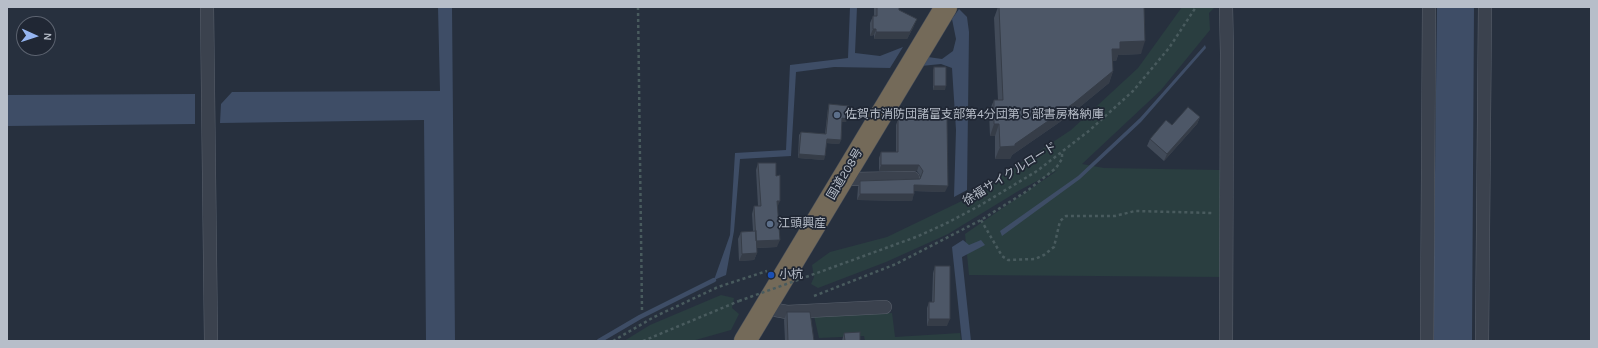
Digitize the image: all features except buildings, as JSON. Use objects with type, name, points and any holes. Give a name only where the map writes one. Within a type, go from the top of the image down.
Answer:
[{"type":"highway","name":"国道208号","points":[[745,341],[946,7]]},
{"type":"street","points":[[207,7],[211,341]]},
{"type":"street","points":[[1226,7],[1226,341]]},
{"type":"street","points":[[1427,341],[1429,7]]},
{"type":"street","points":[[1482,341],[1484,7]]},
{"type":"street","points":[[845,175],[853,179],[913,178]]},
{"type":"street","points":[[767,305],[776,310],[787,312],[885,307]]},
{"type":"path","points":[[638,7],[642,310]]},
{"type":"path","name":"徐福サイクルロード","points":[[643,341],[739,301],[901,242],[945,224],[1004,191],[1062,153],[1096,125],[1153,69],[1196,7]]},
{"type":"path","points":[[807,299],[896,264],[981,220],[1027,191],[1056,168],[1062,159],[1062,153]]},
{"type":"path","points":[[981,220],[1002,256],[1008,260],[1035,260],[1044,256],[1054,247],[1060,221],[1066,216],[1115,216],[1135,211],[1226,214]]},
{"type":"path","points":[[613,341],[654,317],[718,287],[769,270]]},
{"type":"green space","points":[[1182,7],[1215,7],[1209,13],[1210,30],[1161,90],[1082,164],[1104,168],[1221,170],[1221,277],[969,275],[965,234],[1058,170],[1020,190],[948,234],[886,262],[818,288],[811,284],[814,277],[812,265],[830,252],[887,237],[970,197],[1071,130],[1138,68]]},
{"type":"green space","points":[[721,295],[734,298],[732,308],[739,314],[731,330],[692,341],[624,341],[650,325]]},
{"type":"green space","points":[[892,313],[895,337],[960,333],[961,341],[865,341],[864,336],[819,338],[814,316]]},
{"type":"water","points":[[438,7],[452,7],[455,341],[426,341],[424,120],[220,123],[221,104],[232,92],[440,91]]},
{"type":"water","points":[[850,7],[857,7],[855,53],[880,56],[903,47],[890,68],[834,67],[796,72],[791,156],[740,159],[734,231],[726,275],[714,280],[730,235],[735,153],[786,150],[790,65],[848,58]]},
{"type":"water","points":[[1437,7],[1474,7],[1472,341],[1433,341]]},
{"type":"water","points":[[959,9],[967,17],[969,32],[967,190],[954,197],[956,130],[952,68],[941,64],[921,66],[928,57],[942,59],[953,51],[956,39],[952,19]]},
{"type":"water","points":[[1205,45],[1206,48],[1141,122],[1080,179],[1002,236],[1000,231],[1078,176],[1140,118]]},
{"type":"water","points":[[195,94],[195,124],[7,126],[7,95]]},
{"type":"water","points":[[963,240],[969,245],[981,240],[985,245],[962,257],[971,341],[962,341],[952,247]]},
{"type":"waterway","points":[[599,341],[640,317],[714,280]]},
{"type":"place","name":"佐賀市消防団諸富支部第4分団第５部書房格納庫","points":[[837,115]]},
{"type":"place","name":"江頭興産","points":[[770,224]]},
{"type":"place","name":"小杭","points":[[771,275]]}]
